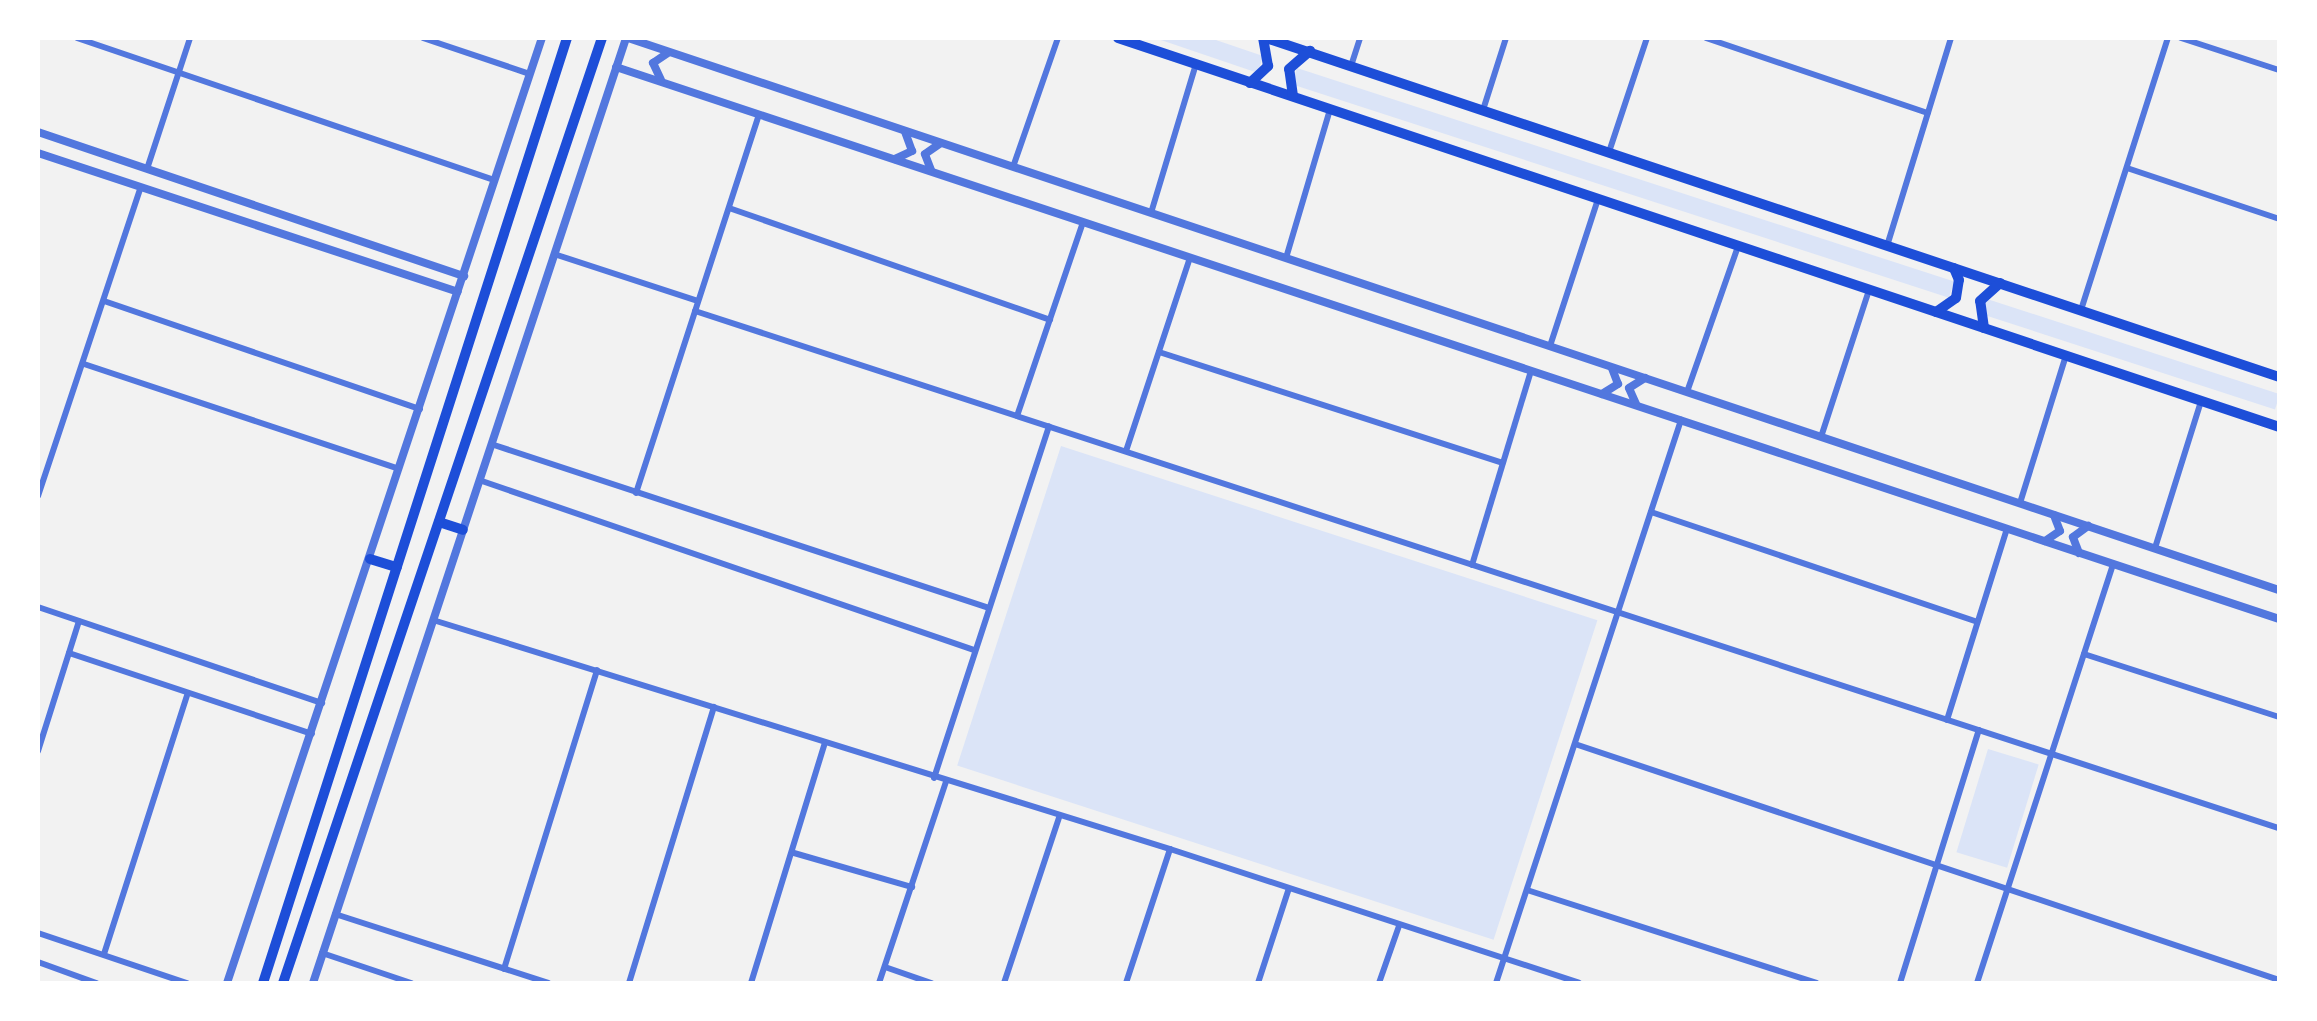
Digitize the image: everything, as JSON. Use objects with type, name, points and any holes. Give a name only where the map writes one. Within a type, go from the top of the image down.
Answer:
[{"type":"main road","points":[[263,983],[567,38]]},
{"type":"main road","points":[[283,983],[602,38]]},
{"type":"main road","points":[[1118,38],[2279,427]]},
{"type":"main road","points":[[1250,83],[1268,66],[1265,38],[2279,377]]},
{"type":"main road","points":[[1293,96],[1289,69],[1310,51]]},
{"type":"main road","points":[[1936,312],[1956,298],[1959,280],[1954,268]]},
{"type":"main road","points":[[1984,328],[1980,301],[2000,283]]},
{"type":"main road","points":[[439,522],[463,530]]},
{"type":"main road","points":[[370,559],[397,567]]},
{"type":"street","points":[[77,38],[495,180]]},
{"type":"street","points":[[147,169],[190,38]]},
{"type":"street","points":[[423,38],[530,74]]},
{"type":"street","points":[[227,983],[323,703],[542,38]]},
{"type":"street","points":[[313,983],[627,38],[2279,590]]},
{"type":"street","points":[[1013,167],[1058,38]]},
{"type":"street","points":[[1351,66],[1360,38]]},
{"type":"street","points":[[1483,110],[1506,38]]},
{"type":"street","points":[[1609,152],[1647,38]]},
{"type":"street","points":[[1706,38],[1928,113]]},
{"type":"street","points":[[1887,246],[1951,38]]},
{"type":"street","points":[[2081,310],[2168,38]]},
{"type":"street","points":[[2181,38],[2279,70]]},
{"type":"street","points":[[665,83],[656,76],[653,63],[662,54],[673,53]]},
{"type":"street","points":[[1151,213],[1196,64]]},
{"type":"street","points":[[616,67],[2279,619]]},
{"type":"street","points":[[1286,258],[1330,109]]},
{"type":"street","points":[[636,493],[759,114]]},
{"type":"street","points":[[894,159],[912,151],[911,138],[904,130]]},
{"type":"street","points":[[38,132],[464,276]]},
{"type":"street","points":[[933,172],[925,154],[942,143]]},
{"type":"street","points":[[38,153],[458,292]]},
{"type":"street","points":[[2127,168],[2279,219]]},
{"type":"street","points":[[38,496],[140,189]]},
{"type":"street","points":[[1550,346],[1598,199]]},
{"type":"street","points":[[729,208],[1050,320]]},
{"type":"street","points":[[1017,416],[1083,222]]},
{"type":"street","points":[[1687,392],[1738,246]]},
{"type":"street","points":[[554,254],[698,301]]},
{"type":"street","points":[[1126,451],[1190,257]]},
{"type":"street","points":[[1821,437],[1869,290]]},
{"type":"street","points":[[104,301],[420,409]]},
{"type":"street","points":[[695,311],[2279,828]]},
{"type":"street","points":[[1159,352],[1503,463]]},
{"type":"street","points":[[2020,503],[2066,355]]},
{"type":"street","points":[[84,364],[400,469]]},
{"type":"street","points":[[1601,394],[1618,384],[1611,367]]},
{"type":"street","points":[[1472,565],[1531,371]]},
{"type":"street","points":[[1639,406],[1629,388],[1646,378]]},
{"type":"street","points":[[2155,548],[2201,401]]},
{"type":"street","points":[[1496,983],[1681,420]]},
{"type":"street","points":[[934,778],[1049,426]]},
{"type":"street","points":[[491,444],[989,608]]},
{"type":"street","points":[[479,480],[974,650]]},
{"type":"street","points":[[1651,512],[1977,622]]},
{"type":"street","points":[[2045,541],[2060,531],[2054,515]]},
{"type":"street","points":[[2079,553],[2073,537],[2089,526]]},
{"type":"street","points":[[1947,720],[2007,529]]},
{"type":"street","points":[[1977,983],[2113,564]]},
{"type":"street","points":[[38,607],[323,703]]},
{"type":"street","points":[[433,620],[1059,818],[1170,849],[1288,891],[1579,983]]},
{"type":"street","points":[[38,751],[79,621]]},
{"type":"street","points":[[69,653],[312,734]]},
{"type":"street","points":[[2084,654],[2279,717]]},
{"type":"street","points":[[504,969],[597,670]]},
{"type":"street","points":[[104,954],[188,693]]},
{"type":"street","points":[[629,983],[714,707]]},
{"type":"street","points":[[1900,983],[1979,730]]},
{"type":"street","points":[[751,983],[794,853],[825,743]]},
{"type":"street","points":[[1575,744],[2279,980]]},
{"type":"street","points":[[879,983],[946,782]]},
{"type":"street","points":[[1004,983],[1059,818]]},
{"type":"street","points":[[1126,983],[1170,849]]},
{"type":"street","points":[[794,853],[912,887]]},
{"type":"street","points":[[1527,890],[1816,983]]},
{"type":"street","points":[[1258,983],[1288,891]]},
{"type":"street","points":[[335,914],[548,983]]},
{"type":"street","points":[[1379,983],[1399,926]]},
{"type":"street","points":[[38,933],[187,983]]},
{"type":"street","points":[[322,953],[411,983]]},
{"type":"street","points":[[38,962],[96,983]]},
{"type":"street","points":[[885,967],[931,983]]},
{"type":"shaded area","points":[[1155,38],[1210,38],[1263,56],[1258,73]]},
{"type":"shaded area","points":[[1297,68],[1954,282],[1949,298],[1292,84]]},
{"type":"shaded area","points":[[1987,299],[2279,394],[2275,409],[1982,314]]},
{"type":"shaded area","points":[[1061,446],[1597,620],[1494,940],[957,766]]},
{"type":"shaded area","points":[[1988,749],[2039,764],[2007,868],[1956,852]]}]
